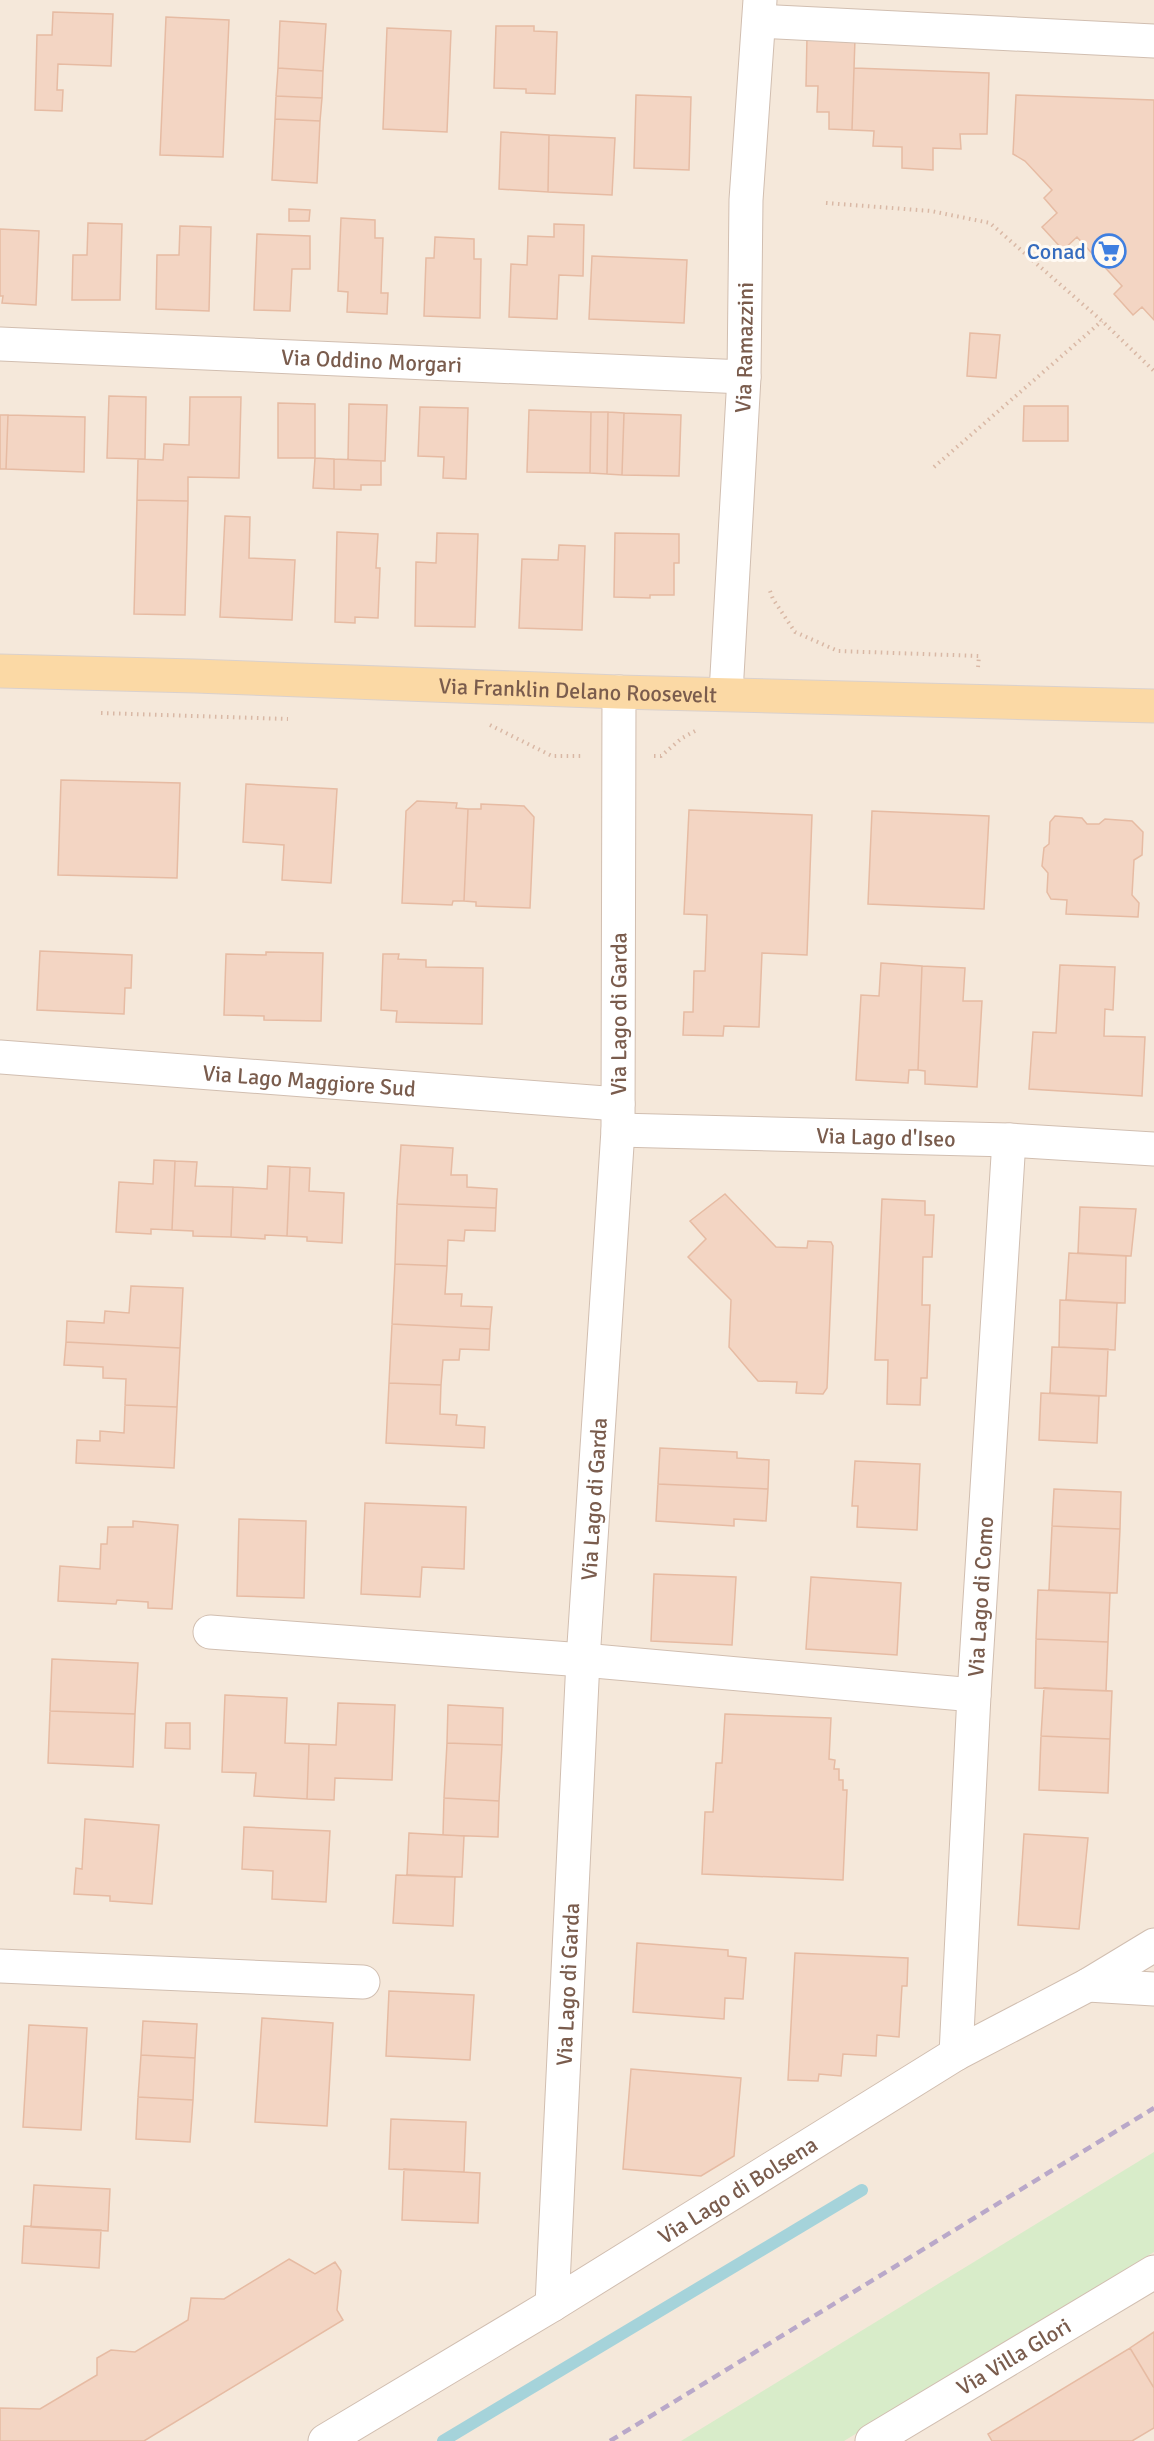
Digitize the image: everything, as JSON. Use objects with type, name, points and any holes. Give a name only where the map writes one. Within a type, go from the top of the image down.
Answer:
[{"type":"main road","name":"Via Franklin Delano Roosevelt","points":[[0,671],[619,692],[1154,706]]},
{"type":"street","points":[[760,10],[1154,41]]},
{"type":"street","name":"Via Ramazzini","points":[[726,693],[744,377],[746,200],[760,10]]},
{"type":"street","name":"Via Oddino Morgari","points":[[0,344],[744,377]]},
{"type":"street","name":"Via Lago di Garda","points":[[552,2305],[583,1660],[618,1117],[619,692]]},
{"type":"street","name":"Via Lago Maggiore Sud","points":[[0,1057],[618,1117]]},
{"type":"street","name":"Via Lago d'Iseo","points":[[618,1117],[1154,1149]]},
{"type":"street","name":"Via Lago di Como","points":[[956,2054],[974,1695],[1009,1140]]},
{"type":"street","points":[[210,1632],[583,1660],[974,1695]]},
{"type":"street","name":"Via Lago di Bolsena","points":[[325,2441],[552,2305],[956,2054],[1088,1985],[1154,1945]]},
{"type":"street","points":[[0,1966],[363,1982]]},
{"type":"street","points":[[1088,1985],[1154,1989]]},
{"type":"street","name":"Via Villa Glori","points":[[872,2441],[1154,2272]]},
{"type":"path","points":[[826,203],[931,211],[990,223],[1102,321],[1154,371]]},
{"type":"path","points":[[934,467],[1102,321]]},
{"type":"path","points":[[767,581],[772,599],[795,632],[838,651],[978,656],[976,701]]},
{"type":"path","points":[[96,713],[300,719]]},
{"type":"path","points":[[479,725],[491,725],[552,756],[661,756],[682,738],[700,728]]},
{"type":"shaded area","points":[[0,0],[1154,0],[1154,2441],[0,2441]]},
{"type":"green space","points":[[1154,2152],[1154,2252],[844,2441],[681,2441]]},
{"type":"building","points":[[53,12],[113,14],[111,66],[58,64],[57,90],[63,90],[62,111],[35,110],[37,35],[52,35]]},
{"type":"building","points":[[166,17],[229,20],[223,157],[160,155]]},
{"type":"building","points":[[280,21],[326,24],[323,71],[278,68]]},
{"type":"building","points":[[496,26],[534,26],[534,31],[557,32],[555,94],[526,93],[526,89],[494,88]]},
{"type":"building","points":[[387,28],[451,31],[447,132],[383,129]]},
{"type":"building","points":[[807,37],[855,38],[852,130],[829,129],[829,112],[817,112],[818,86],[806,86]]},
{"type":"building","points":[[278,68],[323,71],[322,98],[276,96]]},
{"type":"building","points":[[854,68],[989,73],[987,134],[960,134],[961,149],[933,148],[933,170],[902,168],[902,147],[873,146],[874,131],[852,130]]},
{"type":"building","points":[[636,95],[691,97],[689,170],[634,168]]},
{"type":"building","points":[[1016,95],[1154,100],[1154,320],[1142,307],[1133,315],[1114,294],[1122,286],[1077,237],[1063,250],[1042,227],[1057,213],[1044,198],[1052,190],[1025,161],[1013,154]]},
{"type":"building","points":[[276,96],[322,98],[320,121],[275,119]]},
{"type":"building","points":[[275,119],[320,121],[317,183],[272,180]]},
{"type":"building","points":[[501,132],[549,135],[548,192],[499,189]]},
{"type":"building","points":[[549,135],[615,138],[612,195],[548,192]]},
{"type":"building","points":[[289,209],[310,210],[309,221],[289,221]]},
{"type":"building","points":[[341,218],[375,220],[375,238],[383,238],[381,293],[388,293],[387,314],[347,312],[348,292],[338,291]]},
{"type":"building","points":[[88,223],[122,224],[120,300],[72,300],[73,255],[87,255]]},
{"type":"building","points":[[554,224],[584,225],[583,276],[559,275],[557,319],[509,317],[511,264],[527,265],[528,236],[554,237]]},
{"type":"building","points":[[180,226],[211,227],[209,311],[156,309],[157,255],[179,255]]},
{"type":"building","points":[[0,229],[39,231],[36,305],[2,303],[3,296],[0,296]]},
{"type":"building","points":[[257,234],[310,236],[310,269],[292,269],[290,311],[254,310]]},
{"type":"building","points":[[435,237],[474,239],[474,259],[481,259],[480,318],[424,316],[426,258],[434,258]]},
{"type":"building","points":[[592,256],[687,260],[684,323],[589,319]]},
{"type":"building","points":[[970,333],[1000,335],[996,378],[967,376]]},
{"type":"building","points":[[109,396],[146,397],[145,459],[107,458]]},
{"type":"building","points":[[190,397],[241,397],[239,478],[188,477],[188,501],[137,500],[138,459],[163,460],[164,444],[189,445]]},
{"type":"building","points":[[278,403],[315,404],[315,458],[278,458]]},
{"type":"building","points":[[349,404],[387,405],[385,461],[348,460]]},
{"type":"building","points":[[1024,406],[1068,406],[1068,441],[1023,441]]},
{"type":"building","points":[[420,407],[468,408],[466,479],[443,478],[444,457],[418,456]]},
{"type":"building","points":[[529,410],[591,412],[590,473],[527,472]]},
{"type":"building","points":[[591,412],[608,412],[607,474],[590,473]]},
{"type":"building","points":[[608,412],[624,413],[622,475],[607,474]]},
{"type":"building","points":[[624,413],[681,415],[679,476],[622,475]]},
{"type":"building","points":[[0,415],[8,415],[6,469],[0,469]]},
{"type":"building","points":[[8,415],[85,417],[84,472],[6,469]]},
{"type":"building","points":[[315,458],[334,459],[334,489],[313,488]]},
{"type":"building","points":[[334,459],[381,461],[381,485],[361,485],[361,490],[334,489]]},
{"type":"building","points":[[137,500],[188,501],[185,615],[134,614]]},
{"type":"building","points":[[225,516],[250,517],[249,558],[295,560],[292,620],[220,617]]},
{"type":"building","points":[[337,532],[378,534],[376,568],[380,568],[378,618],[355,617],[355,623],[335,622]]},
{"type":"building","points":[[437,533],[478,534],[475,627],[415,626],[416,562],[436,563]]},
{"type":"building","points":[[615,533],[679,534],[679,563],[674,563],[674,595],[650,595],[650,598],[614,597]]},
{"type":"building","points":[[559,545],[585,546],[582,630],[519,628],[522,559],[558,560]]},
{"type":"building","points":[[61,780],[180,783],[177,878],[58,875]]},
{"type":"building","points":[[246,784],[337,789],[331,883],[282,880],[284,845],[243,842]]},
{"type":"building","points":[[417,801],[457,803],[456,808],[468,809],[464,901],[453,901],[452,905],[402,903],[406,811]]},
{"type":"building","points":[[481,804],[524,806],[534,817],[530,908],[476,906],[476,902],[464,901],[468,809],[481,809]]},
{"type":"building","points":[[689,810],[812,815],[807,955],[762,953],[759,1027],[724,1026],[723,1036],[683,1035],[684,1012],[693,1012],[694,971],[705,971],[707,915],[684,914]]},
{"type":"building","points":[[872,811],[989,816],[984,909],[868,904]]},
{"type":"building","points":[[1055,816],[1082,818],[1087,824],[1099,824],[1105,819],[1132,821],[1143,832],[1142,855],[1134,860],[1132,895],[1139,903],[1138,917],[1066,914],[1067,900],[1051,899],[1047,892],[1048,873],[1042,866],[1044,848],[1049,844],[1050,822]]},
{"type":"building","points":[[40,951],[132,955],[131,988],[125,988],[124,1014],[37,1010]]},
{"type":"building","points":[[266,952],[323,953],[321,1021],[264,1020],[264,1016],[224,1015],[226,954],[266,955]]},
{"type":"building","points":[[383,954],[399,954],[398,959],[426,960],[426,967],[483,968],[482,1024],[396,1022],[397,1011],[381,1010]]},
{"type":"building","points":[[881,963],[922,966],[918,1070],[909,1070],[908,1083],[856,1080],[861,995],[879,996]]},
{"type":"building","points":[[1060,965],[1115,967],[1113,1010],[1105,1009],[1104,1036],[1145,1037],[1142,1096],[1029,1089],[1033,1032],[1056,1033]]},
{"type":"building","points":[[922,966],[965,968],[963,1001],[982,1001],[977,1087],[925,1084],[925,1071],[918,1070]]},
{"type":"building","points":[[401,1145],[453,1148],[451,1175],[467,1175],[467,1187],[497,1189],[496,1208],[397,1204]]},
{"type":"building","points":[[154,1160],[175,1161],[172,1230],[151,1229],[151,1234],[116,1232],[119,1182],[153,1184]]},
{"type":"building","points":[[175,1161],[197,1162],[195,1186],[233,1187],[231,1237],[193,1236],[193,1231],[172,1230]]},
{"type":"building","points":[[268,1166],[290,1167],[287,1236],[265,1235],[265,1239],[231,1237],[233,1187],[267,1189]]},
{"type":"building","points":[[290,1167],[310,1168],[309,1191],[344,1193],[342,1243],[307,1241],[307,1237],[287,1236]]},
{"type":"building","points":[[725,1194],[776,1247],[807,1248],[808,1241],[831,1242],[833,1246],[827,1388],[823,1394],[796,1393],[797,1382],[758,1381],[729,1347],[731,1300],[688,1257],[706,1239],[690,1221]]},
{"type":"building","points":[[882,1199],[925,1201],[925,1215],[934,1215],[932,1257],[923,1257],[922,1305],[930,1305],[927,1378],[921,1378],[920,1405],[887,1404],[888,1360],[875,1360]]},
{"type":"building","points":[[397,1204],[496,1208],[495,1231],[465,1230],[464,1241],[448,1240],[447,1266],[395,1264]]},
{"type":"building","points":[[1080,1207],[1136,1209],[1131,1256],[1078,1253]]},
{"type":"building","points":[[1069,1253],[1126,1256],[1125,1303],[1066,1300]]},
{"type":"building","points":[[395,1264],[447,1266],[445,1294],[462,1294],[461,1306],[492,1307],[490,1329],[392,1324]]},
{"type":"building","points":[[131,1286],[183,1288],[180,1348],[66,1342],[67,1321],[104,1323],[105,1311],[129,1313]]},
{"type":"building","points":[[1060,1300],[1117,1303],[1115,1350],[1059,1347]]},
{"type":"building","points":[[392,1324],[490,1329],[489,1350],[460,1349],[459,1360],[443,1360],[441,1385],[389,1383]]},
{"type":"building","points":[[66,1342],[180,1348],[177,1407],[125,1405],[126,1379],[103,1378],[103,1367],[64,1365]]},
{"type":"building","points":[[1052,1347],[1108,1349],[1106,1396],[1050,1393]]},
{"type":"building","points":[[389,1383],[441,1385],[440,1414],[457,1415],[456,1425],[485,1427],[484,1448],[386,1443]]},
{"type":"building","points":[[1041,1393],[1099,1396],[1097,1443],[1039,1440]]},
{"type":"building","points":[[125,1405],[177,1407],[174,1468],[76,1463],[77,1440],[100,1441],[100,1431],[124,1433]]},
{"type":"building","points":[[660,1448],[737,1452],[737,1458],[769,1460],[768,1489],[658,1484]]},
{"type":"building","points":[[855,1461],[920,1464],[917,1530],[857,1527],[858,1506],[852,1506]]},
{"type":"building","points":[[658,1484],[768,1489],[766,1521],[734,1519],[734,1526],[656,1521]]},
{"type":"building","points":[[1054,1489],[1121,1492],[1120,1529],[1052,1526]]},
{"type":"building","points":[[365,1503],[466,1507],[464,1569],[422,1567],[420,1597],[361,1594]]},
{"type":"building","points":[[239,1519],[306,1521],[304,1598],[237,1596]]},
{"type":"building","points":[[133,1521],[178,1525],[172,1609],[148,1608],[148,1602],[117,1600],[116,1604],[58,1601],[60,1566],[100,1569],[101,1544],[107,1544],[108,1527],[133,1527]]},
{"type":"building","points":[[1052,1526],[1120,1529],[1117,1593],[1049,1590]]},
{"type":"building","points":[[654,1574],[736,1577],[732,1645],[651,1641]]},
{"type":"building","points":[[811,1577],[901,1583],[897,1655],[806,1649]]},
{"type":"building","points":[[1038,1590],[1110,1593],[1108,1642],[1036,1639]]},
{"type":"building","points":[[1036,1639],[1108,1642],[1106,1691],[1035,1688]]},
{"type":"building","points":[[52,1659],[138,1663],[135,1714],[50,1711]]},
{"type":"building","points":[[1044,1688],[1112,1691],[1110,1739],[1041,1736]]},
{"type":"building","points":[[225,1695],[287,1698],[285,1743],[309,1744],[307,1799],[254,1796],[256,1773],[222,1772]]},
{"type":"building","points":[[338,1703],[395,1705],[392,1780],[335,1778],[334,1800],[307,1799],[309,1744],[336,1745]]},
{"type":"building","points":[[448,1705],[503,1708],[502,1745],[447,1743]]},
{"type":"building","points":[[50,1711],[135,1714],[133,1767],[48,1763]]},
{"type":"building","points":[[725,1714],[831,1718],[829,1759],[835,1760],[834,1769],[839,1769],[839,1780],[843,1780],[843,1790],[847,1790],[843,1880],[702,1874],[705,1812],[713,1812],[716,1763],[722,1763]]},
{"type":"building","points":[[166,1723],[190,1723],[190,1749],[165,1748]]},
{"type":"building","points":[[1041,1736],[1110,1739],[1108,1793],[1039,1790]]},
{"type":"building","points":[[447,1743],[502,1745],[499,1801],[444,1798]]},
{"type":"building","points":[[444,1798],[499,1801],[498,1837],[443,1835]]},
{"type":"building","points":[[85,1819],[159,1825],[152,1904],[110,1901],[110,1896],[74,1894],[76,1868],[82,1869]]},
{"type":"building","points":[[244,1827],[330,1831],[326,1902],[272,1899],[273,1871],[242,1869]]},
{"type":"building","points":[[409,1833],[464,1836],[462,1877],[407,1875]]},
{"type":"building","points":[[1024,1834],[1088,1838],[1079,1929],[1018,1925]]},
{"type":"building","points":[[396,1875],[455,1877],[453,1926],[393,1923]]},
{"type":"building","points":[[637,1943],[728,1950],[728,1956],[746,1958],[743,1999],[725,1998],[724,2019],[633,2012]]},
{"type":"building","points":[[795,1953],[908,1958],[907,1986],[902,1986],[899,2037],[877,2035],[876,2056],[843,2054],[841,2076],[819,2074],[818,2081],[788,2080]]},
{"type":"building","points":[[389,1991],[474,1995],[470,2060],[386,2056]]},
{"type":"building","points":[[262,2018],[333,2023],[327,2126],[255,2122]]},
{"type":"building","points":[[143,2021],[197,2024],[195,2058],[141,2055]]},
{"type":"building","points":[[29,2025],[87,2028],[81,2130],[23,2127]]},
{"type":"building","points":[[141,2055],[195,2058],[193,2100],[138,2097]]},
{"type":"building","points":[[631,2069],[741,2078],[734,2156],[701,2176],[623,2169]]},
{"type":"building","points":[[138,2097],[193,2100],[190,2142],[136,2139]]},
{"type":"building","points":[[391,2119],[466,2122],[464,2172],[389,2169]]},
{"type":"building","points":[[404,2169],[480,2173],[478,2223],[402,2220]]},
{"type":"building","points":[[34,2185],[110,2189],[108,2231],[31,2227]]},
{"type":"building","points":[[24,2226],[101,2230],[99,2268],[22,2263]]},
{"type":"building","points":[[289,2259],[315,2274],[335,2262],[341,2271],[337,2310],[343,2320],[144,2441],[0,2441],[0,2408],[40,2409],[97,2375],[97,2358],[111,2350],[135,2352],[188,2320],[191,2298],[224,2299]]},
{"type":"building","points":[[1154,2332],[1154,2388],[1130,2348]]},
{"type":"building","points":[[1130,2348],[1154,2388],[1154,2428],[1132,2441],[992,2441],[988,2434]]},
{"type":"waterway","points":[[443,2441],[862,2190]]},
{"type":"railway","points":[[610,2441],[1154,2108]]},
{"type":"place","name":"Conad","points":[[1109,251]]}]
